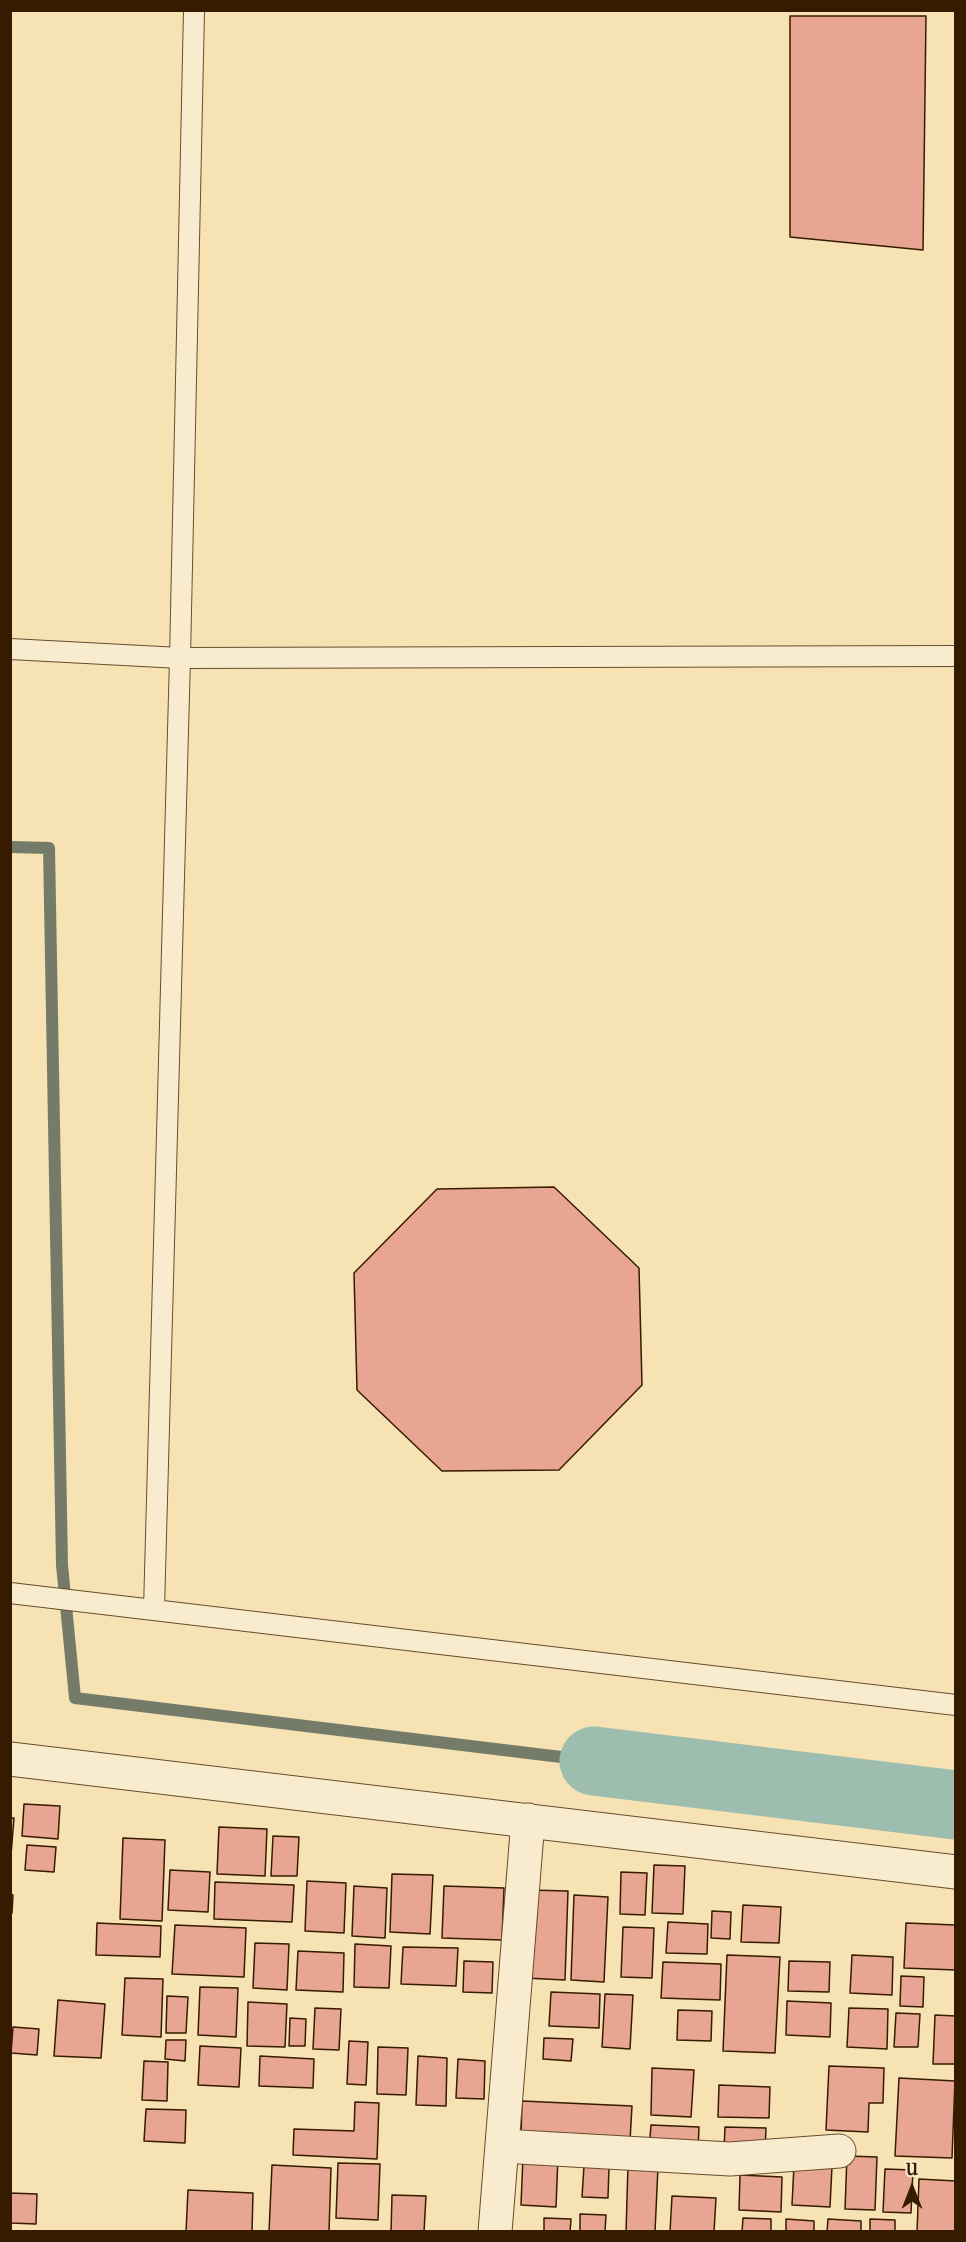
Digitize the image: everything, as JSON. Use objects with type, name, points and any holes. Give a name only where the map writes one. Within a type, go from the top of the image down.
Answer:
[{"type":"street","points":[[10,1759],[956,1872]]},
{"type":"street","points":[[495,2232],[528,1820]]},
{"type":"street","points":[[502,2146],[730,2159],[839,2151]]},
{"type":"lane","points":[[154,1609],[180,658],[194,10]]},
{"type":"lane","points":[[10,649],[180,658],[956,657]]},
{"type":"lane","points":[[10,1593],[956,1705]]},
{"type":"building","points":[[790,16],[926,16],[923,250],[790,237]]},
{"type":"building","points":[[554,1187],[639,1268],[642,1385],[559,1470],[442,1471],[357,1390],[354,1273],[437,1189]]},
{"type":"building","points":[[24,1804],[60,1806],[58,1839],[22,1836]]},
{"type":"building","points":[[10,1818],[14,1818],[11,1855],[10,1855]]},
{"type":"building","points":[[219,1827],[267,1829],[265,1876],[217,1874]]},
{"type":"building","points":[[273,1836],[299,1837],[297,1876],[271,1876]]},
{"type":"building","points":[[123,1838],[165,1840],[162,1921],[120,1919]]},
{"type":"building","points":[[27,1845],[56,1847],[54,1872],[25,1870]]},
{"type":"building","points":[[654,1865],[685,1866],[683,1914],[652,1913]]},
{"type":"building","points":[[170,1870],[210,1872],[208,1912],[168,1910]]},
{"type":"building","points":[[621,1872],[647,1873],[645,1915],[620,1914]]},
{"type":"building","points":[[392,1874],[433,1875],[430,1934],[390,1932]]},
{"type":"building","points":[[307,1881],[346,1883],[344,1933],[305,1931]]},
{"type":"building","points":[[215,1882],[294,1885],[292,1922],[214,1919]]},
{"type":"building","points":[[354,1886],[387,1888],[385,1938],[352,1936]]},
{"type":"building","points":[[444,1886],[504,1888],[502,1940],[442,1938]]},
{"type":"building","points":[[528,1890],[568,1891],[565,1980],[525,1978]]},
{"type":"building","points":[[10,1894],[13,1895],[12,1913],[10,1913]]},
{"type":"building","points":[[574,1895],[608,1897],[604,1982],[571,1980]]},
{"type":"building","points":[[743,1905],[781,1907],[779,1943],[741,1942]]},
{"type":"building","points":[[712,1911],[731,1912],[730,1939],[711,1938]]},
{"type":"building","points":[[668,1922],[708,1924],[707,1954],[666,1953]]},
{"type":"building","points":[[97,1923],[161,1926],[160,1957],[96,1955]]},
{"type":"building","points":[[906,1923],[956,1925],[956,1970],[904,1968]]},
{"type":"building","points":[[175,1925],[246,1928],[244,1977],[172,1974]]},
{"type":"building","points":[[623,1927],[654,1928],[652,1978],[621,1977]]},
{"type":"building","points":[[255,1943],[289,1944],[287,1990],[253,1988]]},
{"type":"building","points":[[355,1944],[391,1946],[389,1988],[354,1987]]},
{"type":"building","points":[[403,1947],[458,1948],[456,1986],[401,1984]]},
{"type":"building","points":[[298,1951],[344,1953],[343,1992],[296,1990]]},
{"type":"building","points":[[727,1955],[780,1957],[775,2053],[723,2051]]},
{"type":"building","points":[[852,1955],[893,1957],[892,1995],[850,1993]]},
{"type":"building","points":[[464,1961],[493,1962],[492,1993],[463,1992]]},
{"type":"building","points":[[789,1961],[830,1962],[829,1992],[788,1991]]},
{"type":"building","points":[[663,1962],[721,1964],[720,2000],[661,1998]]},
{"type":"building","points":[[901,1976],[924,1977],[923,2007],[900,2006]]},
{"type":"building","points":[[125,1978],[163,1979],[161,2037],[122,2035]]},
{"type":"building","points":[[200,1987],[238,1988],[236,2037],[198,2035]]},
{"type":"building","points":[[551,1992],[600,1994],[599,2028],[549,2026]]},
{"type":"building","points":[[605,1994],[633,1995],[630,2049],[602,2047]]},
{"type":"building","points":[[167,1996],[188,1997],[186,2033],[166,2033]]},
{"type":"building","points":[[58,2000],[105,2004],[101,2058],[54,2056]]},
{"type":"building","points":[[787,2001],[831,2003],[830,2037],[786,2035]]},
{"type":"building","points":[[248,2002],[287,2004],[285,2047],[247,2046]]},
{"type":"building","points":[[315,2008],[341,2009],[339,2050],[313,2049]]},
{"type":"building","points":[[849,2008],[888,2009],[887,2049],[847,2047]]},
{"type":"building","points":[[678,2010],[712,2011],[711,2041],[677,2040]]},
{"type":"building","points":[[896,2013],[920,2014],[918,2047],[894,2047]]},
{"type":"building","points":[[935,2015],[956,2016],[956,2064],[933,2064]]},
{"type":"building","points":[[290,2018],[306,2019],[305,2046],[289,2046]]},
{"type":"building","points":[[13,2027],[39,2029],[37,2055],[11,2053]]},
{"type":"building","points":[[544,2038],[573,2039],[571,2061],[543,2059]]},
{"type":"building","points":[[166,2040],[186,2040],[185,2061],[165,2059]]},
{"type":"building","points":[[349,2041],[368,2042],[366,2085],[347,2084]]},
{"type":"building","points":[[200,2046],[241,2048],[239,2087],[198,2085]]},
{"type":"building","points":[[378,2047],[408,2048],[406,2095],[377,2094]]},
{"type":"building","points":[[260,2056],[314,2059],[313,2088],[259,2086]]},
{"type":"building","points":[[418,2056],[447,2058],[446,2106],[416,2105]]},
{"type":"building","points":[[458,2059],[485,2061],[484,2099],[456,2098]]},
{"type":"building","points":[[144,2061],[168,2062],[167,2101],[142,2100]]},
{"type":"building","points":[[829,2066],[884,2068],[883,2103],[869,2103],[868,2132],[826,2130]]},
{"type":"building","points":[[652,2068],[694,2070],[691,2117],[651,2115]]},
{"type":"building","points":[[899,2078],[955,2081],[952,2158],[895,2156]]},
{"type":"building","points":[[719,2085],[770,2087],[769,2118],[718,2117]]},
{"type":"building","points":[[522,2101],[632,2106],[630,2141],[521,2136]]},
{"type":"building","points":[[355,2102],[379,2103],[377,2159],[293,2155],[294,2129],[354,2131]]},
{"type":"building","points":[[146,2109],[186,2110],[185,2143],[144,2141]]},
{"type":"building","points":[[651,2125],[699,2127],[698,2151],[649,2150]]},
{"type":"building","points":[[725,2127],[766,2128],[765,2151],[724,2150]]},
{"type":"building","points":[[523,2156],[558,2157],[556,2207],[521,2205]]},
{"type":"building","points":[[847,2156],[877,2157],[875,2210],[845,2209]]},
{"type":"building","points":[[338,2163],[380,2164],[378,2220],[336,2218]]},
{"type":"building","points":[[272,2165],[331,2168],[329,2232],[269,2232]]},
{"type":"building","points":[[628,2165],[658,2167],[655,2232],[626,2232]]},
{"type":"building","points":[[794,2165],[832,2166],[830,2207],[792,2205]]},
{"type":"building","points":[[584,2166],[609,2167],[608,2198],[582,2197]]},
{"type":"building","points":[[885,2169],[913,2170],[911,2213],[883,2212]]},
{"type":"building","points":[[740,2175],[782,2177],[781,2212],[739,2210]]},
{"type":"building","points":[[919,2179],[956,2181],[956,2232],[917,2232]]},
{"type":"building","points":[[188,2190],[253,2193],[252,2232],[186,2232]]},
{"type":"building","points":[[10,2193],[37,2194],[36,2224],[10,2223]]},
{"type":"building","points":[[392,2195],[426,2196],[424,2232],[391,2232]]},
{"type":"building","points":[[672,2196],[716,2198],[714,2232],[670,2232]]},
{"type":"building","points":[[580,2214],[606,2215],[605,2232],[580,2232]]},
{"type":"building","points":[[544,2218],[571,2219],[570,2232],[544,2232]]},
{"type":"building","points":[[743,2218],[771,2219],[771,2232],[742,2232]]},
{"type":"building","points":[[786,2219],[814,2221],[814,2232],[786,2232]]},
{"type":"building","points":[[828,2219],[861,2221],[861,2232],[827,2232]]},
{"type":"building","points":[[870,2219],[895,2220],[895,2232],[870,2232]]},
{"type":"waterway","points":[[10,847],[49,848],[62,1565],[75,1698],[594,1761]]},
{"type":"waterway","points":[[594,1761],[956,1805]]}]
